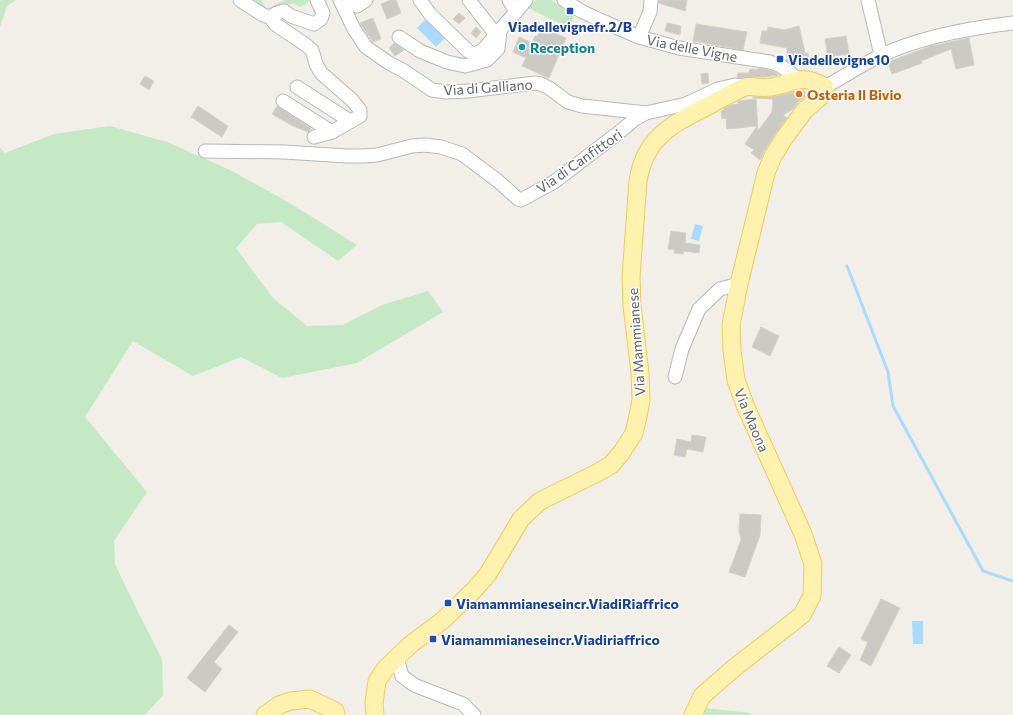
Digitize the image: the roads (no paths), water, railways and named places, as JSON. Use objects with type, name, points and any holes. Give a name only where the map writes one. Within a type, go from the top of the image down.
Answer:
[{"type":"main road","name":"Via Mammianese","points":[[375,715],[374,703],[377,682],[385,669],[410,645],[442,621],[474,590],[488,574],[521,519],[540,501],[605,469],[617,459],[634,433],[641,400],[640,373],[632,305],[631,277],[638,181],[645,155],[652,144],[662,134],[683,119],[747,86],[758,88],[806,79],[812,80],[824,87]]},
{"type":"main road","name":"Via Maona","points":[[693,715],[702,696],[734,668],[802,615],[812,596],[813,564],[803,534],[750,416],[736,380],[732,351],[731,325],[766,172],[795,122],[805,110],[821,96],[824,87]]},
{"type":"main road","points":[[265,715],[279,705],[291,701],[310,699],[334,712],[336,715]]},
{"type":"street","points":[[240,0],[263,15],[270,17],[275,24],[312,50],[316,64],[321,73],[352,100],[360,110],[360,116],[332,132],[314,137]]},
{"type":"street","points":[[270,17],[277,13],[284,12],[314,24],[323,13],[317,0]]},
{"type":"street","name":"Via di Galliano","points":[[340,0],[354,29],[366,47],[432,90],[446,92],[468,91],[535,83],[549,88],[568,102],[574,104],[646,113]]},
{"type":"street","points":[[350,0],[352,4],[357,6],[366,0]]},
{"type":"street","points":[[420,0],[430,14],[468,51],[472,53],[478,53],[483,50],[526,0]]},
{"type":"street","points":[[399,37],[420,51],[447,62],[465,66],[487,60],[498,49],[498,33],[468,0]]},
{"type":"street","points":[[509,0],[516,12]]},
{"type":"street","name":"Via delle Vigne","points":[[564,0],[602,21],[639,37],[679,48],[770,62],[781,66],[799,80]]},
{"type":"street","points":[[639,37],[650,12],[651,0]]},
{"type":"street","points":[[868,0],[881,55]]},
{"type":"street","points":[[824,87],[881,55],[916,42],[962,31],[1013,23]]},
{"type":"street","name":"Via di Canfittori","points":[[205,151],[284,152],[364,156],[377,155],[412,146],[425,145],[441,147],[462,154],[521,200],[554,182],[635,119],[646,113],[686,104],[718,89],[735,85],[747,86]]},
{"type":"street","points":[[297,87],[350,121]]},
{"type":"street","points":[[283,101],[332,132]]},
{"type":"street","points":[[675,378],[682,350],[699,309],[720,290],[740,284]]},
{"type":"street","points":[[397,658],[402,676],[414,685],[463,704],[474,715]]},
{"type":"water","points":[[426,19],[445,38],[436,47],[417,28]]},
{"type":"water","points":[[695,224],[703,226],[699,241],[691,239]]},
{"type":"water","points":[[912,621],[923,621],[923,644],[913,644]]},
{"type":"waterway","points":[[847,266],[888,372],[893,406],[983,571],[1013,581]]},
{"type":"place","name":"Viadellevignefr.2/B","points":[[570,11]]},
{"type":"place","name":"Reception","points":[[522,47]]},
{"type":"place","name":"Viadellevigne10","points":[[780,59]]},
{"type":"place","name":"Osteria Il Bivio","points":[[799,94]]},
{"type":"place","name":"Viamammianeseincr.ViadiRiaffrico","points":[[448,603]]},
{"type":"place","name":"Viamammianeseincr.Viadiriaffrico","points":[[433,639]]}]
